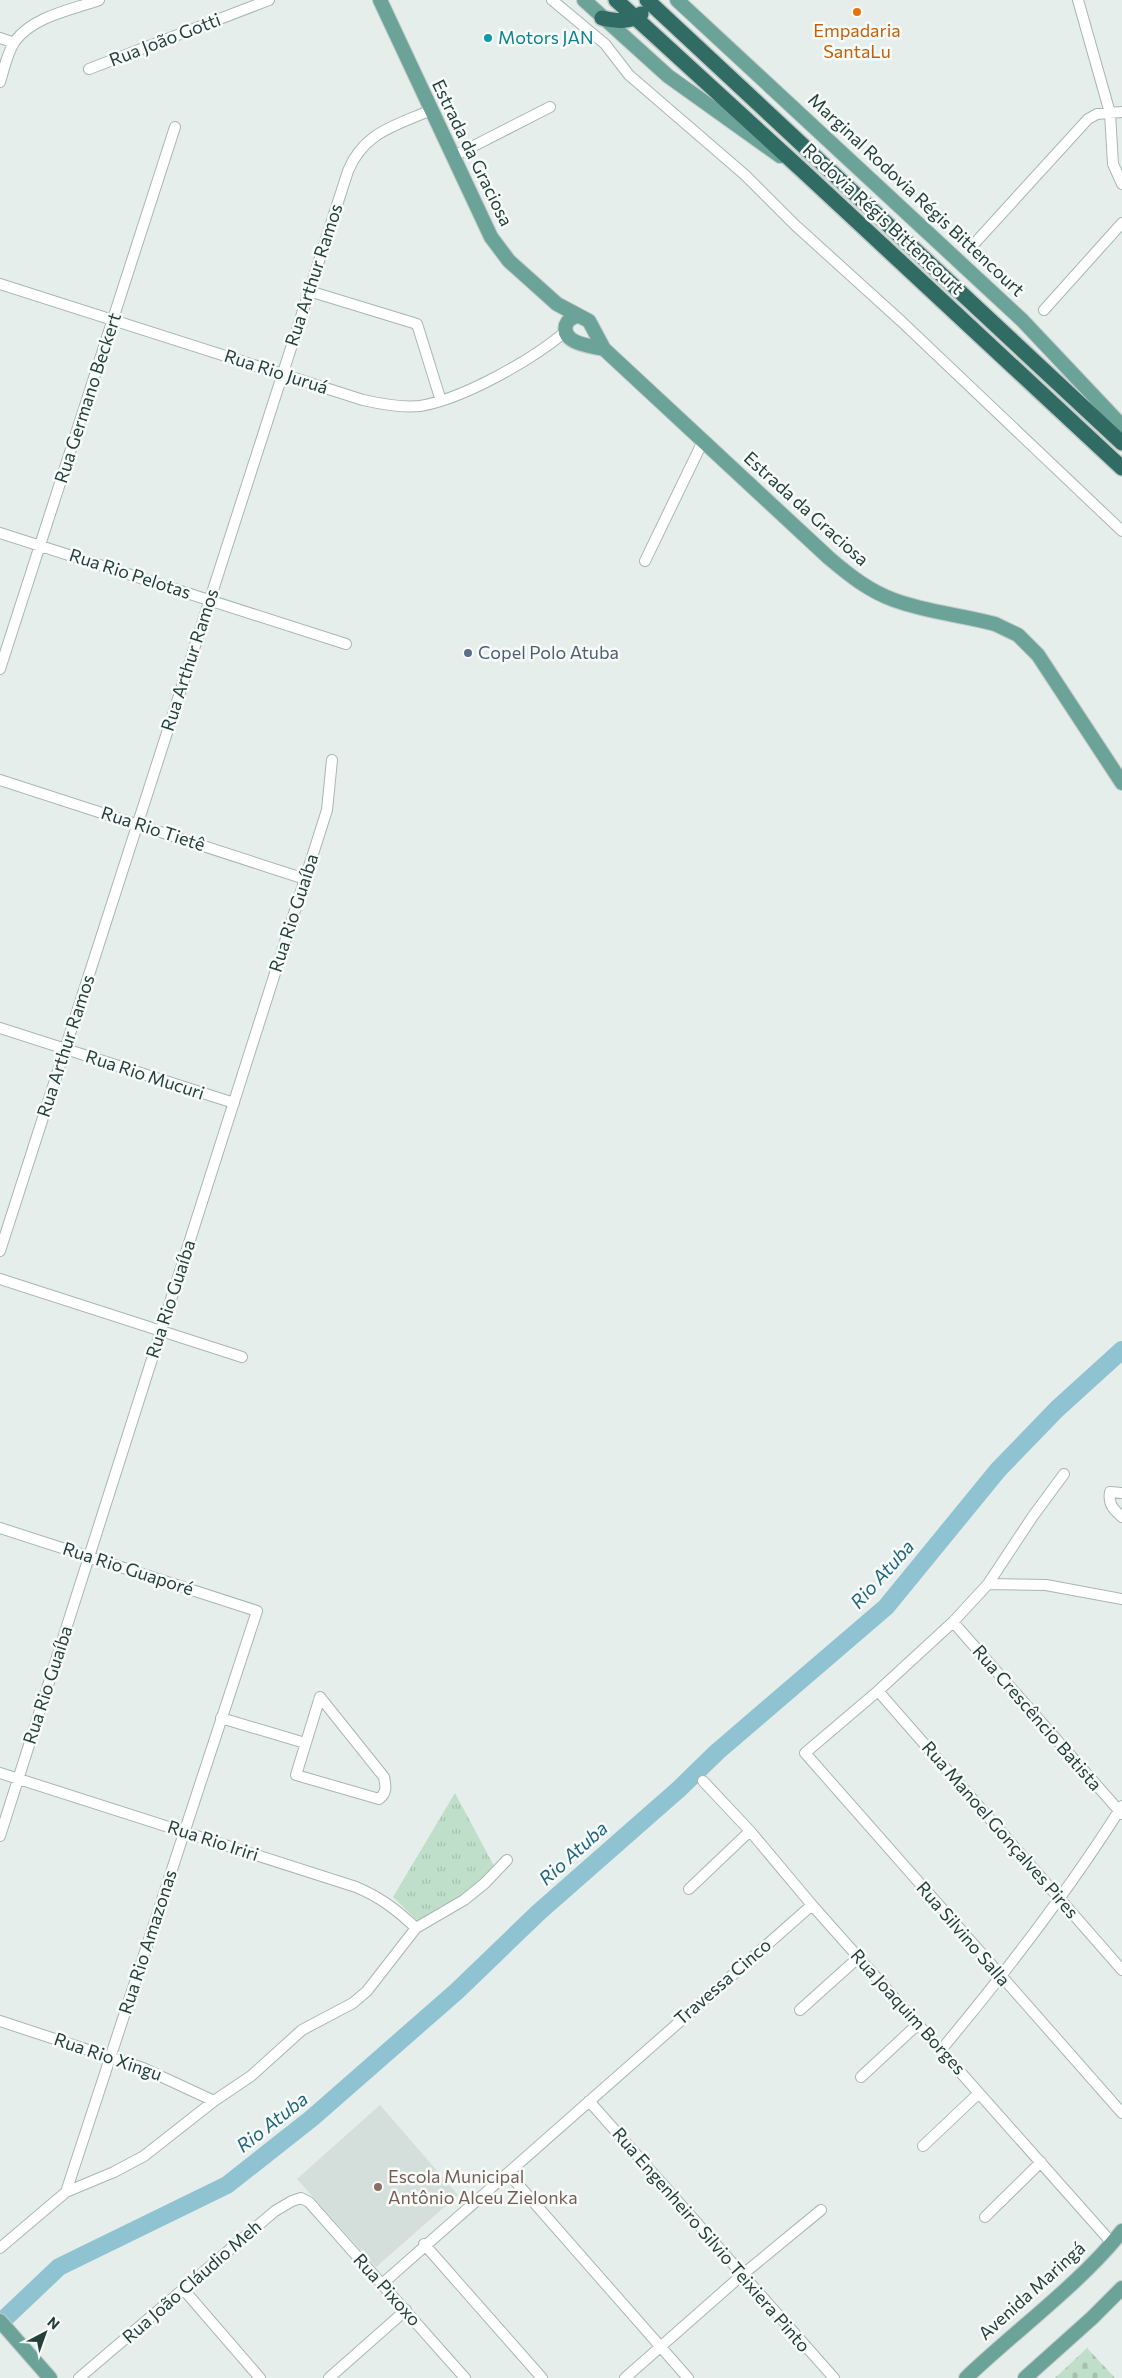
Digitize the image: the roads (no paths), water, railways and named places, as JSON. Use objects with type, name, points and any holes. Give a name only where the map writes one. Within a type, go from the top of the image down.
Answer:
[{"type":"highway","name":"Rodovia Régis Bittencourt","points":[[616,0],[1122,468]]},
{"type":"highway","points":[[602,18],[622,21],[635,18],[641,14],[648,0]]},
{"type":"highway","name":"Rodovia Régis Bittencourt","points":[[648,0],[1122,443]]},
{"type":"main road","name":"Estrada da Graciosa","points":[[380,0],[483,224],[499,250],[557,304],[578,316]]},
{"type":"main road","points":[[584,0],[651,62],[692,94],[804,172]]},
{"type":"main road","name":"Marginal Rodovia Régis Bittencourt","points":[[677,0],[1022,320],[1122,426]]},
{"type":"main road","name":"Estrada da Graciosa","points":[[557,304],[570,335],[604,349]]},
{"type":"main road","points":[[578,316],[584,317],[591,327],[588,338],[570,335],[568,321],[578,316]]},
{"type":"main road","name":"Estrada da Graciosa","points":[[591,327],[604,349],[829,558],[859,582],[875,592],[905,603],[995,624],[1008,629],[1028,644],[1043,662],[1122,783]]},
{"type":"main road","name":"Avenida Maringá","points":[[966,2378],[1112,2243],[1122,2231]]},
{"type":"main road","points":[[1025,2378],[1092,2318],[1122,2288]]},
{"type":"main road","points":[[0,2321],[50,2378]]},
{"type":"street","points":[[0,82],[14,43],[35,24],[99,0]]},
{"type":"street","name":"Rua João Gotti","points":[[89,69],[269,0]]},
{"type":"street","points":[[552,0],[605,44],[629,75],[745,175],[795,225],[901,321],[1122,531]]},
{"type":"street","points":[[1078,0],[1110,113],[1113,164],[1122,184]]},
{"type":"street","points":[[0,38],[14,43]]},
{"type":"street","points":[[452,158],[550,106]]},
{"type":"street","name":"Rua Arthur Ramos","points":[[0,1251],[348,171],[359,148],[379,133],[431,110]]},
{"type":"street","points":[[974,244],[1088,118],[1097,114],[1122,112]]},
{"type":"street","name":"Rua Germano Beckert","points":[[0,669],[175,127]]},
{"type":"street","points":[[1044,310],[1122,222]]},
{"type":"street","name":"Rua Rio Juruá","points":[[0,284],[382,404],[418,406],[441,401],[471,390],[570,335]]},
{"type":"street","points":[[309,291],[417,324],[441,401]]},
{"type":"street","points":[[645,561],[703,442]]},
{"type":"street","name":"Rua Rio Pelotas","points":[[0,533],[346,644]]},
{"type":"street","name":"Rua Rio Guaíba","points":[[0,1836],[327,810],[332,760]]},
{"type":"street","name":"Rua Rio Tietê","points":[[0,780],[305,879]]},
{"type":"street","name":"Rua Rio Mucuri","points":[[0,1028],[234,1103]]},
{"type":"street","points":[[0,1279],[242,1357]]},
{"type":"street","points":[[878,1691],[953,1622],[988,1584],[1033,1516],[1064,1474]]},
{"type":"street","points":[[1122,1493],[1110,1492],[1109,1500],[1114,1510],[1122,1517]]},
{"type":"street","name":"Rua Rio Guaporé","points":[[0,1528],[257,1611]]},
{"type":"street","points":[[988,1584],[1046,1584],[1122,1599]]},
{"type":"street","name":"Rua Rio Amazonas","points":[[66,2192],[257,1611]]},
{"type":"street","name":"Rua Crescêncio Batista","points":[[953,1622],[1121,1810]]},
{"type":"street","name":"Rua Silvino Salla","points":[[878,1691],[805,1753],[1122,2114]]},
{"type":"street","name":"Rua Manoel Gonçalves Pires","points":[[878,1691],[1122,1970]]},
{"type":"street","points":[[320,1697],[361,1750],[379,1768],[386,1787],[384,1795],[379,1799],[373,1799],[296,1775],[306,1743],[320,1697]]},
{"type":"street","points":[[221,1718],[306,1743]]},
{"type":"street","name":"Rua Rio Iriri","points":[[0,1773],[356,1887],[383,1900],[398,1910],[416,1928]]},
{"type":"street","name":"Rua Joaquim Borges","points":[[703,1781],[1112,2243]]},
{"type":"street","points":[[942,2050],[1001,1978],[1060,1898],[1121,1810]]},
{"type":"street","points":[[689,1889],[750,1832]]},
{"type":"street","points":[[0,2248],[66,2192],[114,2172],[144,2156],[214,2101],[251,2076],[302,2030],[361,1998],[416,1928],[464,1900],[485,1883],[507,1860]]},
{"type":"street","name":"Travessa Cinco","points":[[382,2284],[424,2244],[508,2173],[812,1905]]},
{"type":"street","points":[[800,2010],[859,1957]]},
{"type":"street","name":"Rua Rio Xingu","points":[[0,2021],[110,2056],[176,2081],[214,2101]]},
{"type":"street","points":[[860,2077],[918,2024]]},
{"type":"street","points":[[923,2146],[979,2093]]},
{"type":"street","name":"Rua Engenheiro Silvio Teixiera Pinto","points":[[589,2101],[834,2378]]},
{"type":"street","points":[[985,2217],[1041,2162]]},
{"type":"street","points":[[508,2173],[688,2378]]},
{"type":"street","name":"Rua João Cláudio Meh","points":[[79,2378],[275,2211],[301,2198],[309,2202]]},
{"type":"street","name":"Rua Pixoxo","points":[[309,2202],[465,2378]]},
{"type":"street","points":[[625,2378],[742,2275],[820,2210]]},
{"type":"street","points":[[424,2244],[542,2378]]},
{"type":"street","points":[[184,2290],[260,2378]]},
{"type":"street","points":[[330,2378],[406,2310]]},
{"type":"waterway","name":"Rio Atuba","points":[[0,2323],[59,2267],[227,2185],[312,2118],[457,1991],[539,1912],[679,1789],[717,1752],[886,1607],[998,1470],[1057,1409],[1122,1350]]},
{"type":"place","name":"Empadaria SantaLu","points":[[857,12]]},
{"type":"place","name":"Motors JAN","points":[[488,38]]},
{"type":"place","name":"Copel Polo Atuba","points":[[468,653]]},
{"type":"place","name":"Escola Municipal Antônio Alceu Zielonka","points":[[378,2187]]}]
